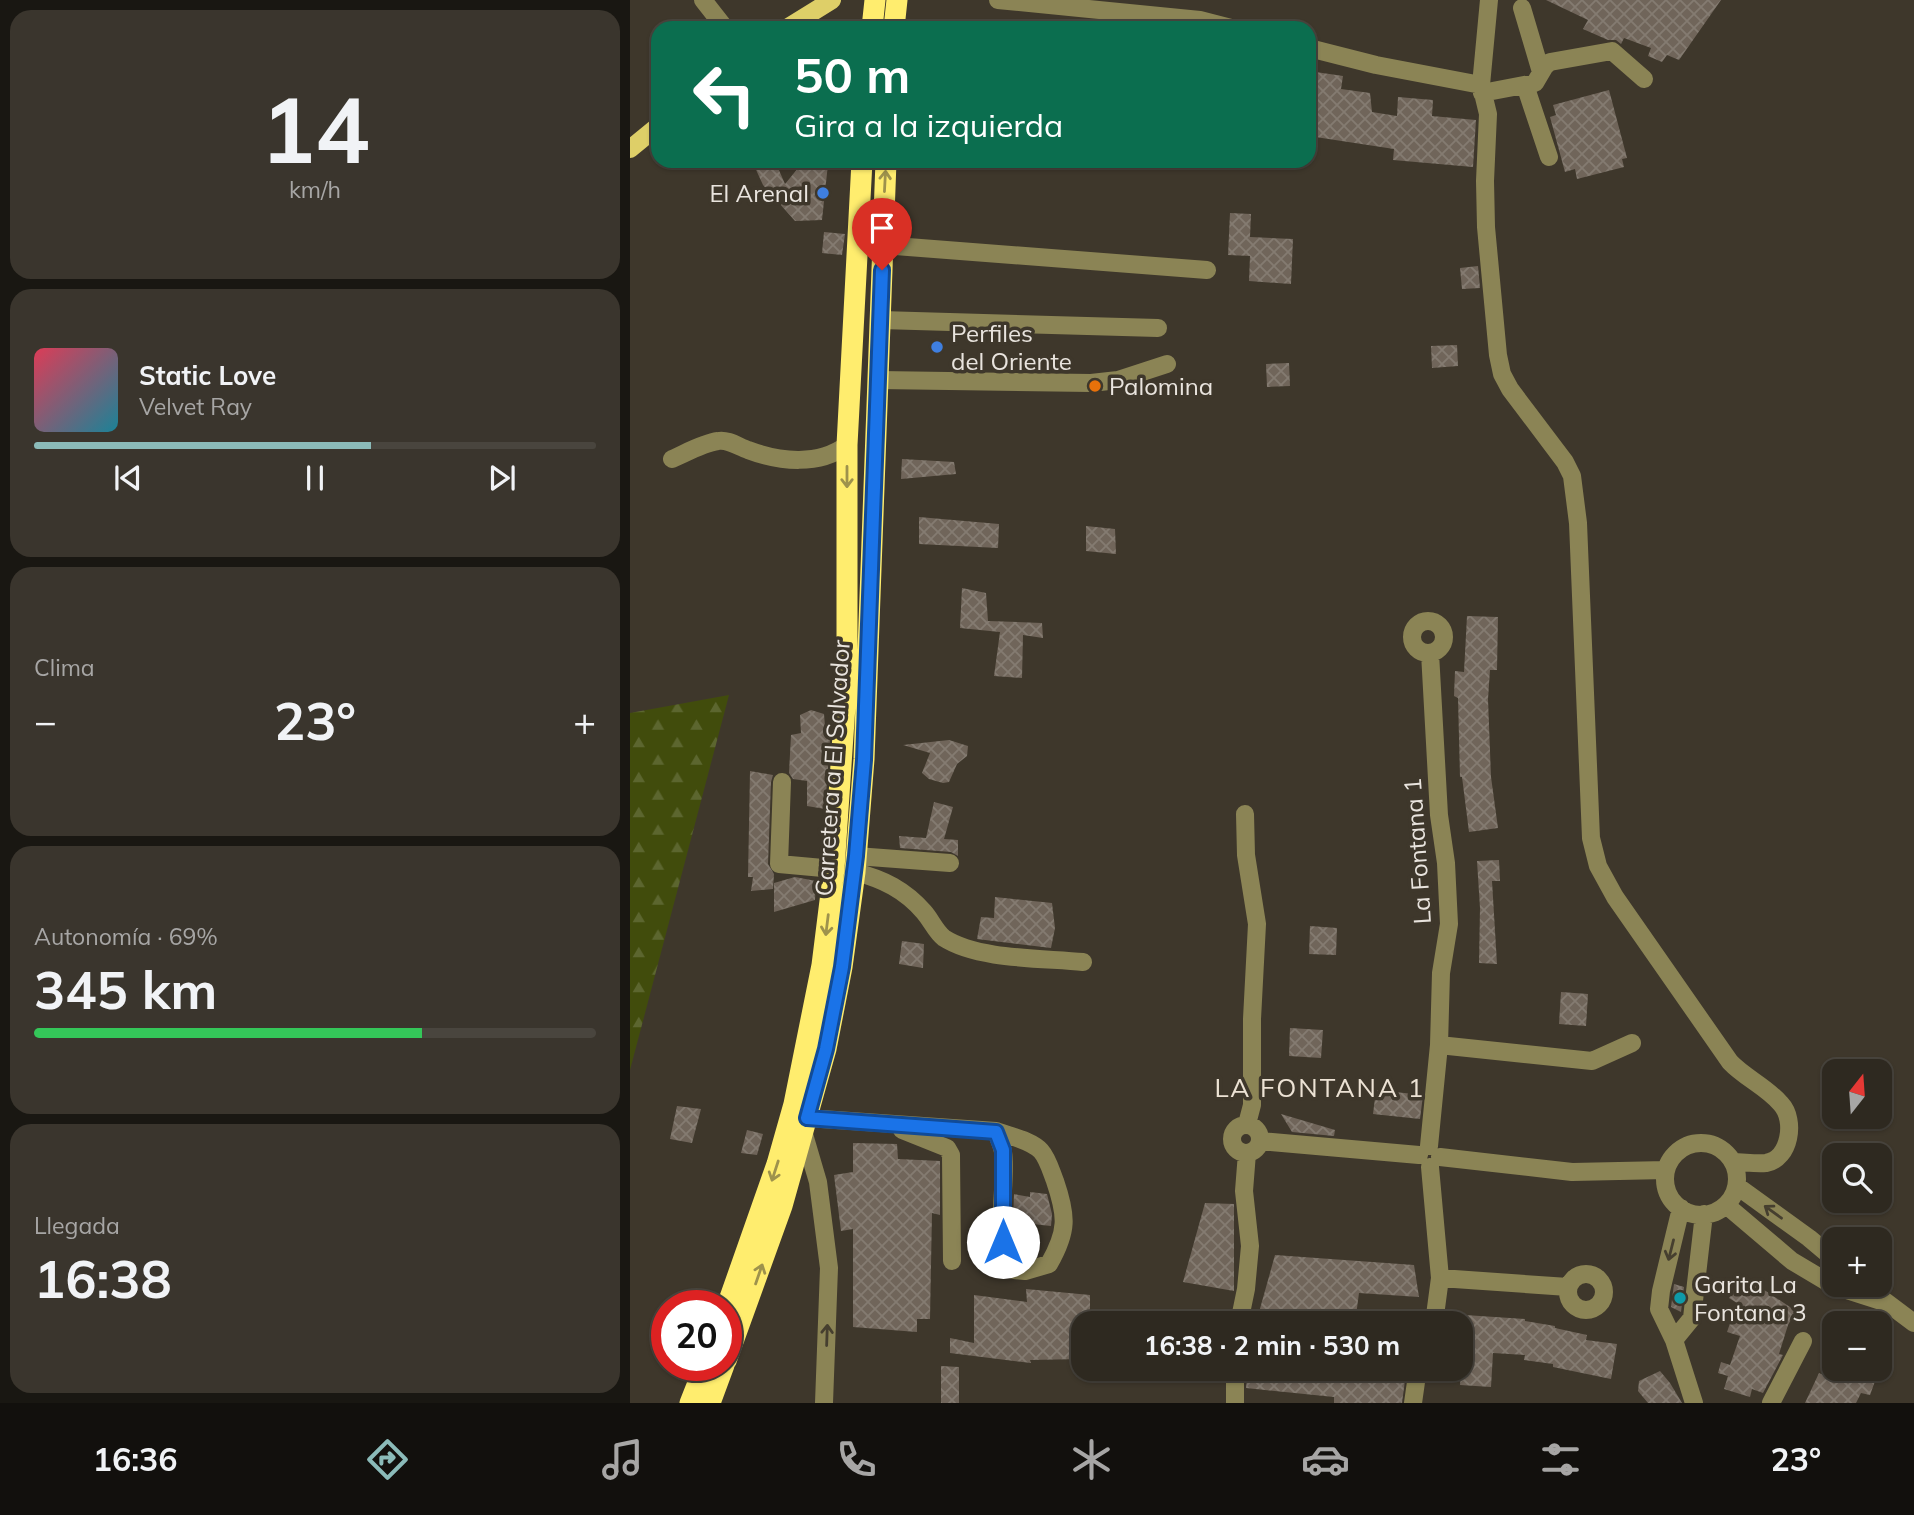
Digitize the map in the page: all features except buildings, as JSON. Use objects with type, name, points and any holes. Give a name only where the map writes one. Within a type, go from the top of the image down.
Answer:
[{"type":"highway","points":[[895,21],[897,0]]},
{"type":"highway","points":[[872,1],[872,21]]},
{"type":"highway","name":"Carretera a El Salvador","points":[[742,1316],[782,1206],[826,1049],[842,967],[848,865],[847,445],[862,168]]},
{"type":"highway","name":"Carretera a El Salvador","points":[[733,1290],[777,1164],[794,1104],[822,965],[848,865],[864,760],[886,168]]},
{"type":"highway","points":[[854,311],[860,338],[860,418],[863,422],[877,421]]},
{"type":"highway","points":[[690,1403],[699,1381]]},
{"type":"highway","name":"Carretera a El Salvador","points":[[710,1403],[718,1381]]},
{"type":"main road","points":[[797,21],[823,3]]},
{"type":"main road","points":[[630,149],[651,132]]},
{"type":"street","points":[[703,0],[720,21]]},
{"type":"street","points":[[998,0],[1204,21]]},
{"type":"street","points":[[1489,0],[1481,89],[1488,114],[1486,227],[1493,314],[1502,374],[1510,389],[1565,462],[1572,476],[1578,523],[1591,838],[1598,866],[1615,897],[1730,1062],[1782,1104],[1788,1118],[1789,1137],[1782,1153],[1768,1163],[1733,1161]]},
{"type":"street","points":[[1522,8],[1541,72]]},
{"type":"street","points":[[1316,50],[1481,89],[1535,83],[1550,62],[1612,51],[1644,79]]},
{"type":"street","points":[[1525,85],[1549,157]]},
{"type":"street","points":[[882,245],[1208,270]]},
{"type":"street","points":[[881,320],[1158,328]]},
{"type":"street","points":[[879,380],[1091,383],[1118,380],[1167,364]]},
{"type":"street","points":[[672,459],[719,440],[760,454],[803,460],[833,454],[847,445]]},
{"type":"street","name":"La Fontana 1","points":[[1430,653],[1439,815],[1449,924],[1439,1003],[1439,1045],[1430,1156],[1440,1278],[1436,1311]]},
{"type":"street","points":[[782,782],[779,864],[950,863]]},
{"type":"street","points":[[1245,814],[1246,855],[1256,923],[1252,1105],[1247,1124]]},
{"type":"street","points":[[848,865],[899,888],[924,912],[942,937],[974,951],[1083,962]]},
{"type":"street","points":[[1439,1045],[1592,1061],[1632,1042]]},
{"type":"street","points":[[886,1124],[947,1147],[951,1154],[952,1261]]},
{"type":"street","points":[[824,1403],[829,1268],[818,1182],[805,1125],[886,1124],[996,1132],[1040,1150],[1049,1165],[1065,1209],[1065,1224],[1059,1247],[1049,1264],[1025,1271],[1014,1270],[1006,1259],[1003,1242],[1003,1150],[996,1132]]},
{"type":"street","points":[[1242,1311],[1250,1245],[1244,1191],[1253,1147],[1255,1128],[1247,1124],[1238,1127],[1231,1139],[1238,1151],[1253,1147],[1430,1156],[1572,1172],[1666,1175]]},
{"type":"street","points":[[1697,1143],[1718,1147],[1733,1161],[1737,1186],[1726,1205],[1704,1214],[1692,1213],[1681,1208],[1672,1199],[1666,1175],[1678,1152],[1697,1143]]},
{"type":"street","points":[[1737,1186],[1822,1250]]},
{"type":"street","points":[[1726,1205],[1792,1261],[1834,1286],[1887,1303]]},
{"type":"street","points":[[1681,1208],[1659,1310],[1674,1340],[1693,1403]]},
{"type":"street","points":[[1674,1340],[1692,1318],[1704,1214]]},
{"type":"street","points":[[1440,1278],[1568,1287]]},
{"type":"street","points":[[1880,1297],[1914,1322]]},
{"type":"street","points":[[1771,1403],[1802,1341]]},
{"type":"street","points":[[1235,1381],[1235,1403]]},
{"type":"street","points":[[1413,1403],[1416,1381]]},
{"type":"green space","points":[[729,695],[630,1070],[630,713]]},
{"type":"place","name":"El Arenal","points":[[823,193]]},
{"type":"place","name":"Perfiles del Oriente","points":[[937,347]]},
{"type":"place","name":"Palomina","points":[[1095,386]]},
{"type":"place","name":"Garita La Fontana 3","points":[[1680,1298]]},
{"type":"district","name":"LA FONTANA 1","points":[[1320,1087]]},
{"type":"route","points":[[882,270],[864,760],[856,856],[842,967],[826,1049],[807,1118],[996,1132],[1003,1150],[1003,1242]]}]
